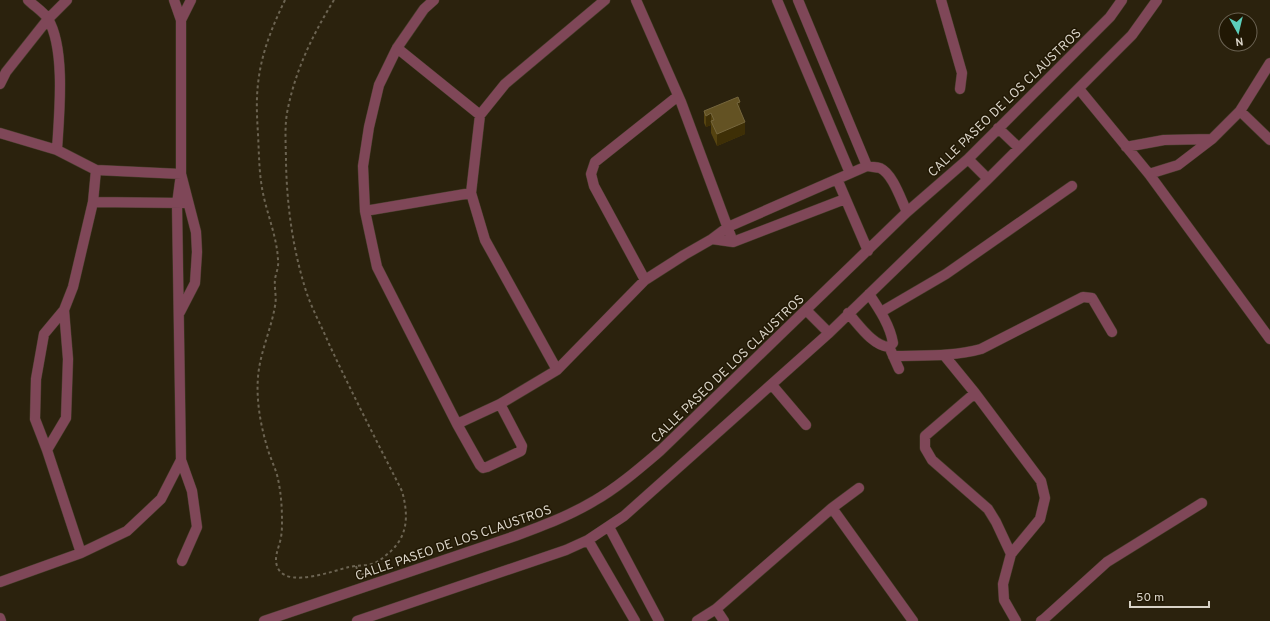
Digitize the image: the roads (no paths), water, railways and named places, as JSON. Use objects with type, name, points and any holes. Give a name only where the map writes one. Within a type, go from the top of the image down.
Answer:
[{"type":"street","points":[[28,0],[48,19],[54,38],[59,63],[60,104],[57,150]]},
{"type":"street","points":[[174,0],[181,20],[181,174],[177,204],[180,460],[192,491],[197,527],[182,561]]},
{"type":"street","points":[[181,20],[191,0]]},
{"type":"street","points":[[434,0],[424,9],[397,48],[379,85],[368,127],[363,166],[365,211],[377,267],[457,424],[480,466],[483,468],[521,452],[522,446],[500,404]]},
{"type":"street","points":[[557,370],[485,240],[471,193],[480,115],[505,84],[605,0]]},
{"type":"street","points":[[636,0],[678,96],[733,242]]},
{"type":"street","name":"CALLE PASEO DE LOS CLAUSTROS","points":[[264,621],[295,616],[369,586],[515,536],[556,520],[595,501],[634,473],[660,451],[907,212],[968,159],[1110,17],[1122,0]]},
{"type":"street","points":[[357,621],[378,618],[566,550],[588,540],[624,516],[829,333],[988,179],[1132,36],[1157,0]]},
{"type":"street","points":[[850,173],[779,4],[798,1],[867,166]]},
{"type":"street","points":[[942,1],[962,73],[960,89]]},
{"type":"street","points":[[0,84],[6,72],[60,2]]},
{"type":"street","points":[[397,48],[480,115]]},
{"type":"street","points":[[1149,174],[1178,165],[1212,139],[1240,111],[1270,63]]},
{"type":"street","points":[[1079,89],[1149,174],[1270,339]]},
{"type":"street","points":[[644,280],[594,186],[591,174],[596,162],[678,96]]},
{"type":"street","points":[[1240,111],[1270,140]]},
{"type":"street","points":[[998,128],[1018,148]]},
{"type":"street","points":[[0,133],[57,150],[96,170],[181,174]]},
{"type":"street","points":[[1126,147],[1151,141],[1212,139]]},
{"type":"street","points":[[968,159],[988,179]]},
{"type":"street","points":[[457,424],[500,404],[557,370],[644,280],[712,239],[728,227],[867,166],[879,168],[885,171],[892,180],[907,212]]},
{"type":"street","points":[[81,553],[47,450],[34,419],[36,379],[44,334],[64,310],[73,287],[93,202],[96,170]]},
{"type":"street","points":[[178,314],[194,283],[197,252],[196,232],[181,174]]},
{"type":"street","points":[[837,179],[868,251]]},
{"type":"street","points":[[881,312],[946,274],[1072,186]]},
{"type":"street","points":[[365,211],[471,193]]},
{"type":"street","points":[[712,239],[733,242],[845,199]]},
{"type":"street","points":[[93,202],[177,204],[189,202]]},
{"type":"street","points":[[869,294],[881,312],[892,334],[893,343],[891,351],[898,369]]},
{"type":"street","points":[[848,313],[878,344],[891,351],[944,355],[981,350],[1083,297],[1092,298],[1112,332]]},
{"type":"street","points":[[47,450],[66,418],[68,359],[64,310]]},
{"type":"street","points":[[806,310],[829,333]]},
{"type":"street","points":[[944,355],[1041,480],[1045,498],[1040,519],[1011,554],[1003,584],[1004,600],[1016,621]]},
{"type":"street","points":[[772,384],[806,425]]},
{"type":"street","points":[[975,393],[926,436],[925,448],[932,460],[988,509],[996,522],[1011,554]]},
{"type":"street","points":[[0,582],[81,553],[127,531],[161,499],[180,460]]},
{"type":"street","points":[[697,621],[716,609],[832,508],[859,488]]},
{"type":"street","points":[[1041,621],[1106,562],[1202,503]]},
{"type":"street","points":[[832,508],[913,621]]},
{"type":"street","points":[[608,527],[659,621]]},
{"type":"street","points":[[588,540],[635,621]]},
{"type":"street","points":[[716,609],[724,621]]}]
